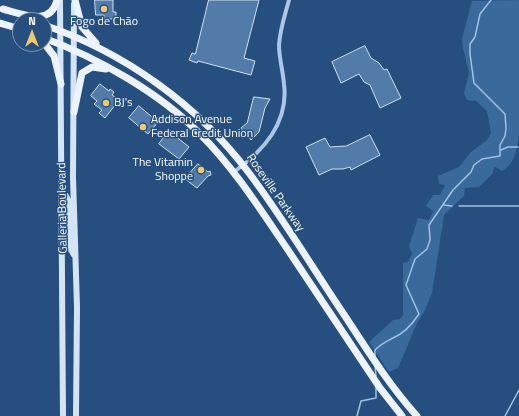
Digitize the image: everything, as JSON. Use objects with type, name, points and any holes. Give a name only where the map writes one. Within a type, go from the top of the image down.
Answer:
[{"type":"main road","points":[[2,8],[29,16],[43,17],[52,12],[58,0]]},
{"type":"main road","name":"Galleria Boulevard","points":[[58,0],[61,84],[63,416]]},
{"type":"main road","points":[[75,0],[78,18],[86,33],[112,54]]},
{"type":"main road","name":"Galleria Boulevard","points":[[75,0],[73,177],[77,307],[76,416]]},
{"type":"main road","points":[[2,8],[12,12]]},
{"type":"main road","points":[[0,23],[12,27]]},
{"type":"main road","name":"Roseville Parkway","points":[[52,28],[74,36],[112,54],[154,81],[187,107],[205,124],[243,165],[389,381],[417,416]]},
{"type":"main road","name":"Roseville Parkway","points":[[52,41],[74,49],[122,76],[162,103],[190,125],[234,172],[380,388],[402,416]]},
{"type":"main road","points":[[51,52],[54,56],[61,84]]},
{"type":"main road","points":[[74,112],[80,78],[84,71],[89,68],[98,67],[122,76]]},
{"type":"main road","points":[[62,194],[66,196],[68,200],[70,248],[75,258]]},
{"type":"street","points":[[234,172],[269,140],[279,122],[282,112],[285,85],[279,44],[289,0]]},
{"type":"shaded area","points":[[519,0],[519,135],[515,156],[507,168],[502,171],[494,166],[493,173],[479,187],[465,188],[464,196],[444,215],[432,293],[425,310],[417,323],[398,368],[389,372],[369,342],[393,320],[400,319],[403,315],[403,263],[408,262],[412,254],[409,246],[418,218],[429,220],[433,211],[426,206],[433,195],[440,195],[445,185],[439,184],[438,176],[459,167],[471,152],[487,140],[491,133],[487,111],[475,100],[467,100],[464,93],[469,73],[462,39],[472,1]]},
{"type":"building","name":"Fogo de Chão","points":[[95,0],[113,0],[113,12],[116,12],[116,19],[104,19],[104,15],[96,15]]},
{"type":"building","points":[[209,0],[259,0],[244,58],[255,61],[251,75],[189,60],[192,53],[195,54]]},
{"type":"building","points":[[365,46],[371,58],[379,63],[384,70],[387,69],[401,98],[380,108],[370,85],[364,82],[359,74],[341,83],[332,62]]},
{"type":"building","name":"BJ's","points":[[100,84],[109,91],[110,89],[114,92],[112,95],[119,100],[105,118],[99,113],[102,110],[94,104],[97,101],[91,96]]},
{"type":"building","points":[[254,97],[270,99],[265,108],[259,132],[251,140],[241,128],[247,123]]},
{"type":"building","points":[[139,106],[158,122],[148,134],[129,118]]},
{"type":"building","points":[[169,131],[189,147],[179,159],[159,144]]},
{"type":"building","points":[[370,135],[380,155],[351,170],[350,167],[343,169],[332,169],[319,175],[306,147],[325,138],[330,147],[346,146]]},
{"type":"building","points":[[198,164],[208,172],[210,171],[211,175],[208,176],[197,188],[185,179]]},
{"type":"waterway","points":[[375,356],[375,350],[377,348],[404,331],[419,314],[406,285],[415,259],[427,249],[430,240],[429,225],[453,190],[471,172],[474,165],[482,159],[500,156],[500,145],[505,136],[506,128],[505,114],[474,83],[470,54],[470,44],[475,37],[480,14],[491,0]]},
{"type":"waterway","points":[[501,150],[508,147],[518,147]]},
{"type":"waterway","points":[[444,205],[452,206]]},
{"type":"waterway","points":[[459,206],[519,206]]},
{"type":"waterway","points":[[375,366],[376,376]]},
{"type":"waterway","points":[[357,416],[361,401],[376,398],[376,386]]},
{"type":"waterway","points":[[505,416],[519,390]]},
{"type":"place","name":"Fogo de Chão","points":[[104,9]]},
{"type":"place","name":"BJ's","points":[[106,103]]},
{"type":"place","name":"Addison Avenue Federal Credit Union","points":[[143,127]]},
{"type":"place","name":"The Vitamin Shoppe","points":[[201,170]]}]
